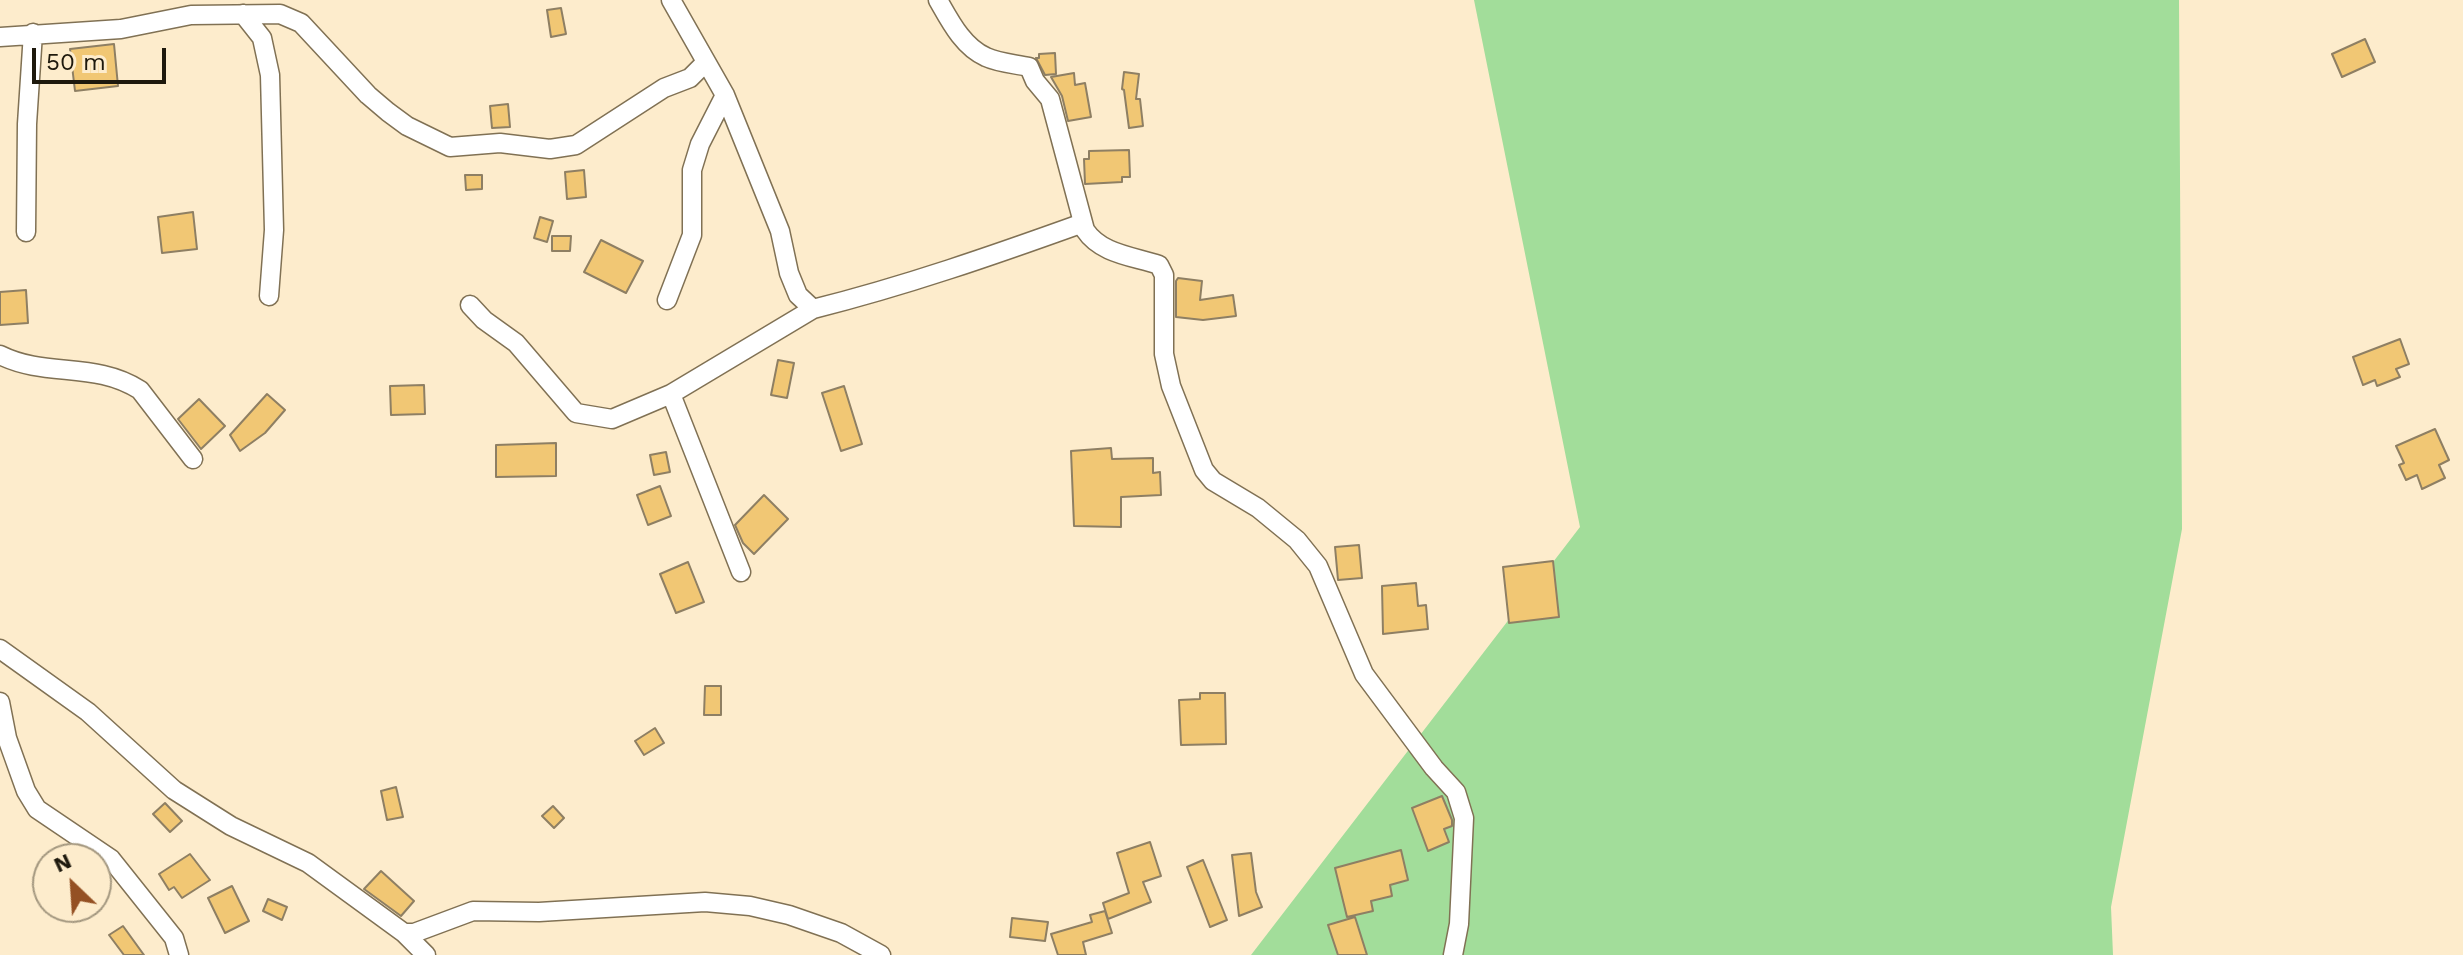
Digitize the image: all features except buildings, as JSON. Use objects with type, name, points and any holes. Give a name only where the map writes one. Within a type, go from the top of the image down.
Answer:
[{"type":"street","points":[[671,0],[725,95],[780,231],[789,273],[798,295],[813,309]]},
{"type":"street","points":[[938,0],[972,48],[987,58],[1029,67],[1035,81],[1050,99],[1083,223],[1093,242],[1102,248],[1159,265],[1166,287],[1163,306],[1164,354],[1171,386],[1204,470],[1213,481],[1258,508],[1304,549],[1318,566],[1364,674],[1434,768],[1456,792],[1464,818],[1459,924],[1453,955]]},
{"type":"street","points":[[0,37],[121,29],[191,7],[243,14],[280,14],[301,23],[368,95],[388,112],[407,126],[450,147],[500,143],[550,149],[576,145],[664,88],[690,78],[706,62]]},
{"type":"street","points":[[243,14],[262,38],[270,75],[274,230],[269,296]]},
{"type":"street","points":[[26,232],[27,124],[33,33]]},
{"type":"street","points":[[667,300],[692,235],[692,170],[700,144],[725,95]]},
{"type":"street","points":[[470,305],[484,320],[516,343],[576,413],[612,419],[671,394],[813,309],[867,296],[1083,223]]},
{"type":"street","points":[[0,355],[18,364],[104,373],[130,383],[140,390],[193,459]]},
{"type":"street","points":[[671,394],[741,572]]},
{"type":"street","points":[[0,649],[88,712],[174,790],[231,826],[308,863],[404,933],[426,955]]},
{"type":"street","points":[[0,702],[2,736],[37,809],[111,859],[174,938],[179,955]]},
{"type":"street","points":[[404,933],[414,933],[473,911],[539,912],[705,902],[750,906],[789,915],[841,933],[881,955]]},
{"type":"green space","points":[[1474,0],[2179,0],[2182,529],[2111,907],[2113,955],[1251,955],[1580,527]]}]
